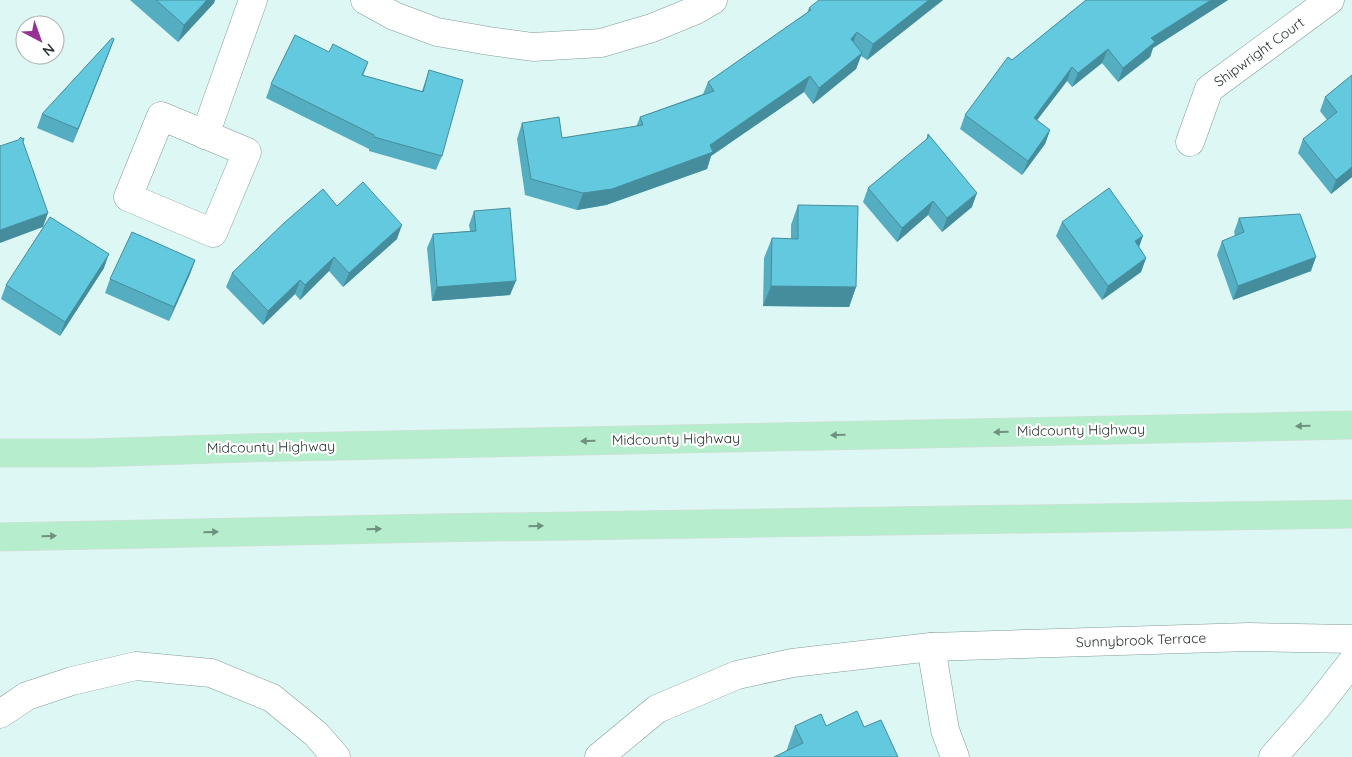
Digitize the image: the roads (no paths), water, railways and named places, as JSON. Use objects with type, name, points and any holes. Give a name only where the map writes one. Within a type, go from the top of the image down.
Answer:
[{"type":"main road","name":"Midcounty Highway","points":[[0,453],[90,453],[267,447],[1352,425]]},
{"type":"main road","points":[[0,537],[1352,514]]},
{"type":"street","points":[[205,135],[252,0]]},
{"type":"street","points":[[365,0],[394,16],[437,32],[533,46],[600,44],[652,28],[696,10],[712,0]]},
{"type":"street","name":"Shipwright Court","points":[[1190,142],[1209,89],[1330,0]]},
{"type":"street","points":[[161,116],[205,135],[247,152],[213,232],[128,197],[161,116]]},
{"type":"street","name":"Sunnybrook Terrace","points":[[599,757],[657,709],[737,675],[792,663],[931,647],[1249,637],[1352,639]]},
{"type":"street","points":[[931,647],[945,730],[955,757]]},
{"type":"street","points":[[1273,757],[1316,708],[1352,662]]},
{"type":"street","points":[[0,714],[27,696],[72,680],[136,666],[211,673],[272,698],[316,734],[336,757]]}]
